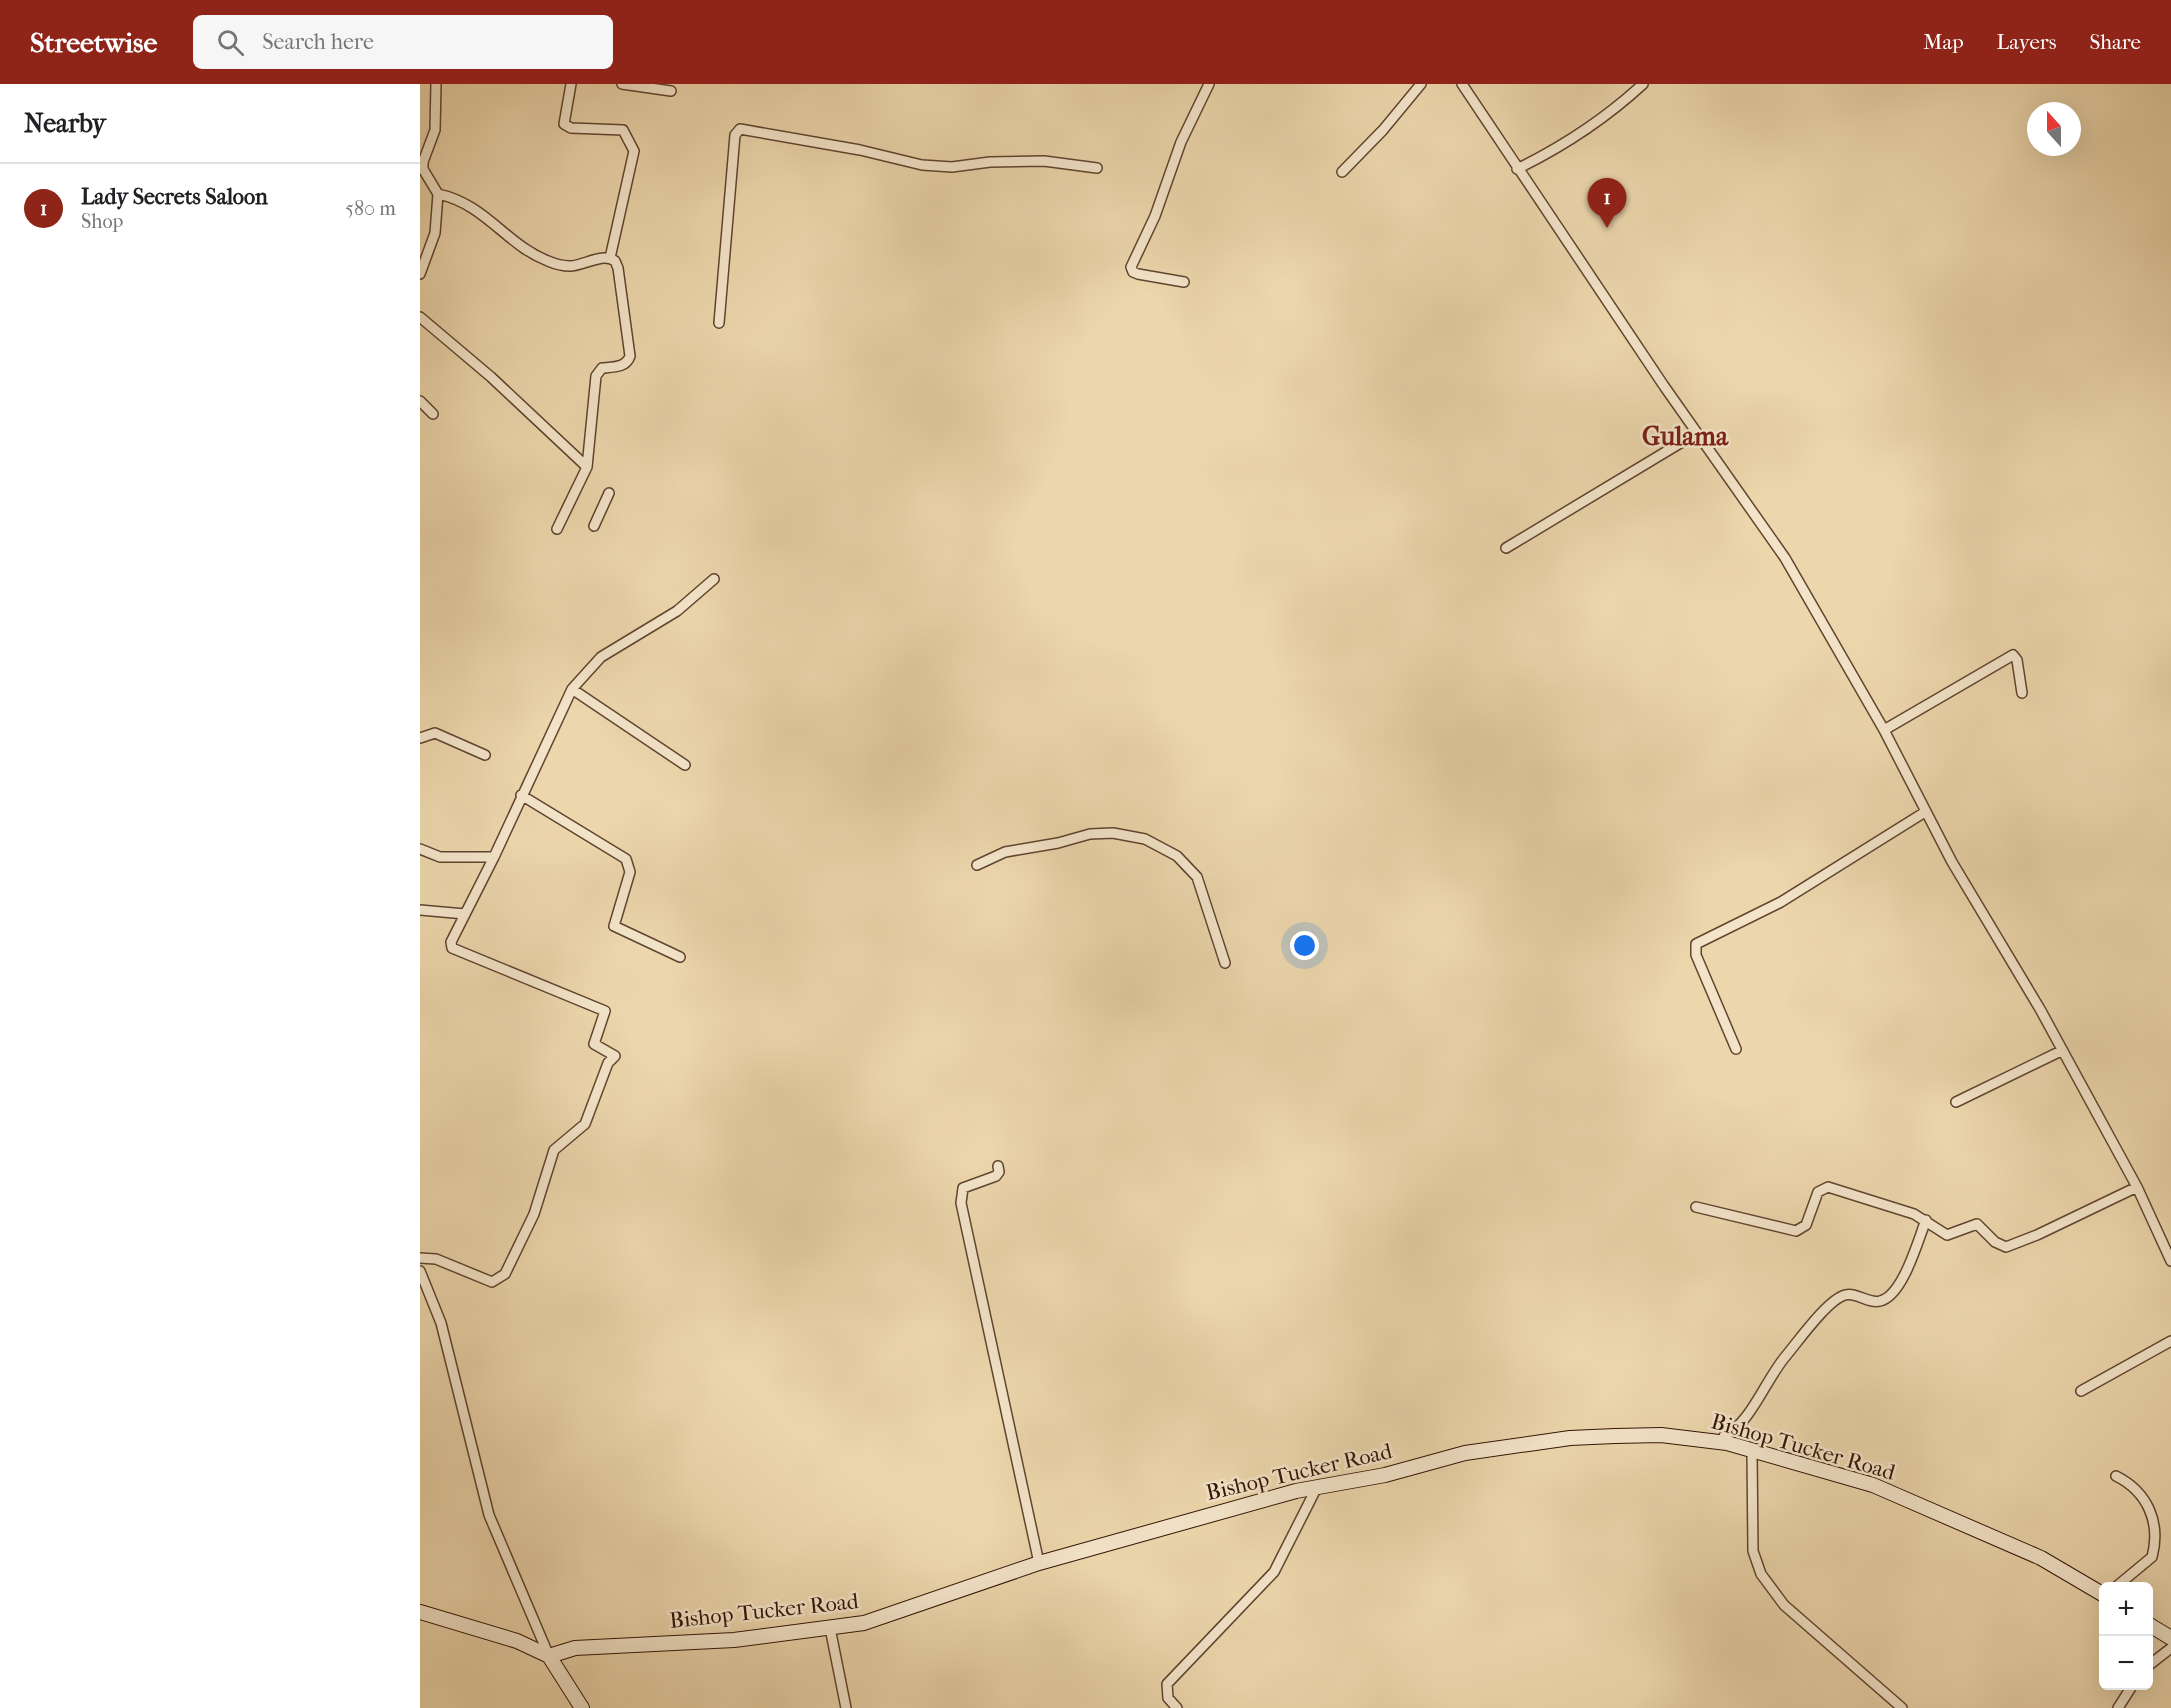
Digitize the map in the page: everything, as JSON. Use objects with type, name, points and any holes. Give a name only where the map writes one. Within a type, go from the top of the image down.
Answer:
[{"type":"main road","name":"Bishop Tucker Road","points":[[549,1656],[575,1648],[734,1640],[864,1623],[893,1615],[1039,1563],[1210,1514],[1317,1487],[1384,1475],[1466,1453],[1570,1438],[1661,1435],[1727,1443],[1873,1485],[2041,1558],[2099,1593]]},
{"type":"main road","points":[[420,1612],[517,1641],[549,1656],[582,1708]]},
{"type":"main road","points":[[2153,1627],[2171,1638]]},
{"type":"street","points":[[420,274],[432,245],[438,194],[423,169],[423,162],[435,130],[436,84]]},
{"type":"street","points":[[571,84],[564,124],[572,128],[624,130],[634,151],[610,258]]},
{"type":"street","points":[[622,84],[671,91]]},
{"type":"street","points":[[1184,282],[1138,274],[1133,272],[1131,267],[1155,216],[1181,142],[1209,84]]},
{"type":"street","points":[[1342,172],[1383,130],[1421,84]]},
{"type":"street","points":[[1462,84],[1517,169],[1785,558],[1884,730],[1925,812],[2137,1187],[2171,1261]]},
{"type":"street","points":[[1517,169],[1577,137],[1619,106],[1643,84]]},
{"type":"street","points":[[719,323],[735,135],[740,129],[860,150],[922,165],[952,167],[990,162],[1044,162],[1097,168]]},
{"type":"street","points":[[438,194],[451,197],[484,214],[524,249],[553,263],[572,266],[610,258]]},
{"type":"street","points":[[557,529],[587,467],[596,376],[602,368],[622,366],[630,356],[618,268],[610,258]]},
{"type":"street","points":[[420,317],[491,377],[587,467]]},
{"type":"street","points":[[420,401],[433,414]]},
{"type":"street","points":[[1506,548],[1697,433]]},
{"type":"street","points":[[594,526],[609,493]]},
{"type":"street","points":[[420,1258],[436,1259],[492,1282],[506,1274],[534,1214],[554,1150],[585,1124],[608,1063],[615,1056],[594,1046],[606,1014],[603,1009],[452,948],[451,942],[494,857],[572,689],[601,657],[677,611],[714,579]]},
{"type":"street","points":[[1884,730],[2013,655],[2017,660],[2022,693]]},
{"type":"street","points":[[572,689],[685,765]]},
{"type":"street","points":[[420,738],[435,734],[485,755]]},
{"type":"street","points":[[521,795],[626,859],[630,872],[614,926],[680,957]]},
{"type":"street","points":[[1736,1049],[1696,955],[1696,944],[1781,902],[1925,812]]},
{"type":"street","points":[[977,865],[1005,852],[1058,843],[1090,834],[1113,833],[1145,838],[1177,856],[1197,876],[1225,963]]},
{"type":"street","points":[[420,849],[440,857],[494,857]]},
{"type":"street","points":[[420,910],[465,915]]},
{"type":"street","points":[[1956,1102],[2061,1051]]},
{"type":"street","points":[[998,1166],[998,1175],[968,1185],[961,1192],[961,1197],[1039,1563]]},
{"type":"street","points":[[1696,1207],[1796,1231],[1806,1226],[1818,1192],[1828,1187],[1926,1220],[1947,1235],[1977,1224],[1995,1242],[2006,1247],[2037,1235],[2137,1187]]},
{"type":"street","points":[[1724,1436],[1739,1428],[1770,1376],[1834,1302],[1847,1295],[1874,1302],[1891,1296],[1901,1283],[1926,1220]]},
{"type":"street","points":[[420,1271],[441,1323],[489,1515],[549,1656]]},
{"type":"street","points":[[2081,1390],[2171,1341]]},
{"type":"street","points":[[1752,1452],[1754,1551],[1761,1574],[1784,1605],[1902,1708]]},
{"type":"street","points":[[2116,1476],[2133,1485],[2143,1497],[2152,1515],[2155,1530],[2152,1557],[2123,1582]]},
{"type":"street","points":[[1177,1708],[1168,1698],[1167,1684],[1274,1572],[1317,1487]]},
{"type":"street","points":[[830,1628],[846,1708]]},
{"type":"street","points":[[2153,1662],[2171,1648]]},
{"type":"street","points":[[2118,1708],[2129,1690]]},
{"type":"place","name":"Lady Secrets Saloon","points":[[1607,228]]},
{"type":"district","name":"Gulama","points":[[1685,436]]}]
